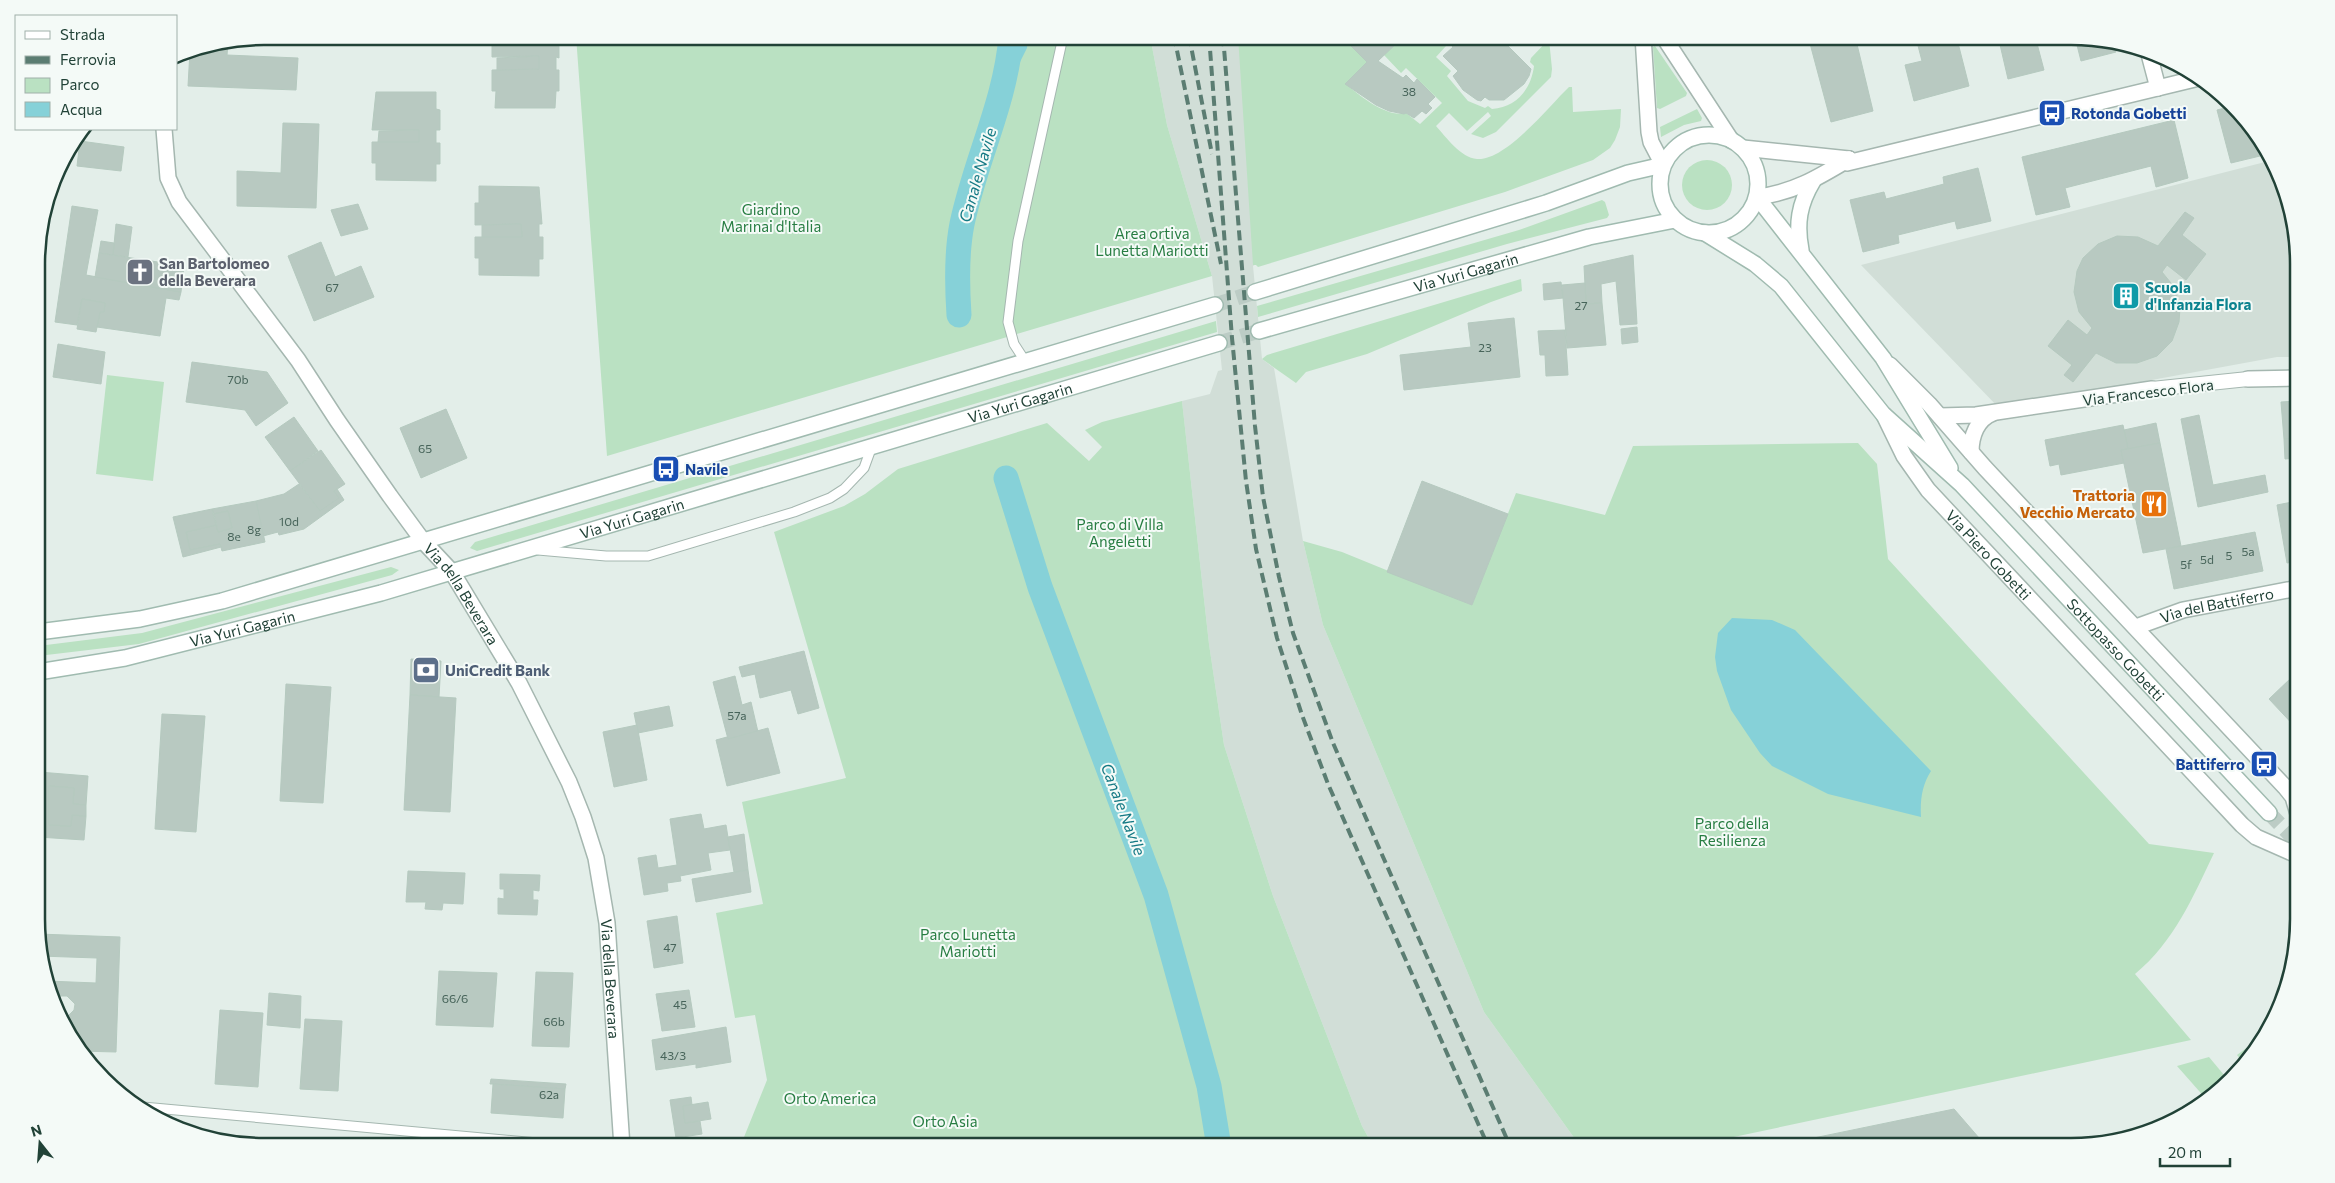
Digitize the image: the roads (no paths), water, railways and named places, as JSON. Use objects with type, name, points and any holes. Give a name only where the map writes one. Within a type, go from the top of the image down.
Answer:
[{"type":"main road","points":[[1644,45],[1649,132],[1663,165]]},
{"type":"main road","points":[[1669,45],[1737,144],[1757,170],[1758,188],[1757,197],[1744,218],[1732,227],[1719,232],[1695,232],[1675,220],[1662,200],[1659,184],[1663,165],[1671,152],[1683,142],[1698,136],[1716,135],[1737,144],[1850,159]]},
{"type":"main road","points":[[2151,60],[2158,88]]},
{"type":"main road","points":[[1850,159],[1847,163],[2190,80]]},
{"type":"main road","name":"Via della Beverara","points":[[164,130],[168,178],[179,202],[298,360],[337,420],[423,541],[452,572],[519,683],[568,782],[596,858],[607,923],[621,1138]]},
{"type":"main road","points":[[1757,197],[1784,192],[1813,181],[1850,159]]},
{"type":"main road","points":[[1255,292],[1546,203],[1628,173],[1663,165]]},
{"type":"main road","points":[[1801,251],[1799,215],[1802,201],[1813,181]]},
{"type":"main road","points":[[1757,197],[1883,358],[1940,416],[2290,793]]},
{"type":"main road","name":"Via Yuri Gagarin","points":[[1259,331],[1589,237],[1675,220]]},
{"type":"main road","name":"Via Piero Gobetti","points":[[1705,233],[1755,264],[1781,286],[1883,414],[1904,456],[1928,490],[2242,825],[2256,837],[2290,852]]},
{"type":"main road","points":[[45,631],[140,619],[222,601],[1215,304]]},
{"type":"main road","name":"Via Yuri Gagarin","points":[[45,671],[125,658],[160,650],[381,593],[1219,343]]},
{"type":"main road","name":"Sottopasso Gobetti","points":[[1883,358],[1962,485]]},
{"type":"main road","name":"Via Francesco Flora","points":[[2248,379],[2290,378]]},
{"type":"main road","name":"Via Francesco Flora","points":[[1940,416],[1999,411],[2152,389]]},
{"type":"main road","name":"Via Francesco Flora","points":[[1972,452],[1973,439],[1981,420],[1999,411]]},
{"type":"main road","name":"Sottopasso Gobetti","points":[[1883,414],[1962,485],[2269,813]]},
{"type":"main road","name":"Via del Battiferro","points":[[2136,627],[2183,610],[2290,590]]},
{"type":"street","name":"Via Francesco Flora","points":[[2152,389],[2248,379]]},
{"type":"lane","points":[[1025,362],[1014,344],[1008,322],[1018,241],[1061,45]]},
{"type":"lane","points":[[528,549],[606,556],[648,556],[666,551],[794,512],[830,498],[844,489],[864,468],[872,446]]},
{"type":"lane","points":[[152,1108],[482,1138]]},
{"type":"water","points":[[999,45],[1027,45],[1020,62],[999,56]]},
{"type":"water","points":[[1732,618],[1772,620],[1795,630],[1931,771],[1922,793],[1921,817],[1828,794],[1772,766],[1760,753],[1731,710],[1717,671],[1715,657],[1718,633]]},
{"type":"waterway","name":"Canale Navile","points":[[959,315],[958,270],[962,224],[974,177],[997,107],[1010,45]]},
{"type":"waterway","name":"Canale Navile","points":[[1006,478],[1040,587],[1156,895],[1209,1086],[1218,1138]]},
{"type":"tunnel","points":[[1215,305],[1255,292]]},
{"type":"tunnel","points":[[1219,343],[1259,331]]},
{"type":"tunnel","points":[[2269,813],[2290,835]]},
{"type":"railway","points":[[1176,45],[1221,264]]},
{"type":"railway","points":[[1191,45],[1212,154]]},
{"type":"railway","points":[[1210,45],[1232,338],[1246,481],[1256,549],[1277,638],[1302,715],[1328,784],[1484,1138]]},
{"type":"railway","points":[[1224,45],[1255,426],[1263,497],[1279,577],[1293,633],[1333,743],[1506,1138]]},
{"type":"place","name":"Rotonda Gobetti","points":[[2052,113]]},
{"type":"place","name":"San Bartolomeo della Beverara","points":[[140,272]]},
{"type":"place","name":"Scuola d'Infanzia Flora","points":[[2126,296]]},
{"type":"place","name":"Navile","points":[[666,469]]},
{"type":"place","name":"Trattoria Vecchio Mercato","points":[[2154,504]]},
{"type":"place","name":"UniCredit Bank","points":[[426,670]]},
{"type":"place","name":"Battiferro","points":[[2264,764]]},
{"type":"park label","name":"Giardino Marinai d'Italia","points":[[771,218]]},
{"type":"park label","name":"Area ortiva Lunetta Mariotti","points":[[1152,242]]},
{"type":"park label","name":"Parco di Villa Angeletti","points":[[1120,532]]},
{"type":"park label","name":"Parco della Resilienza","points":[[1732,832]]},
{"type":"park label","name":"Parco Lunetta Mariotti","points":[[968,942]]},
{"type":"park label","name":"Orto America","points":[[830,1098]]},
{"type":"park label","name":"Orto Asia","points":[[945,1121]]}]
